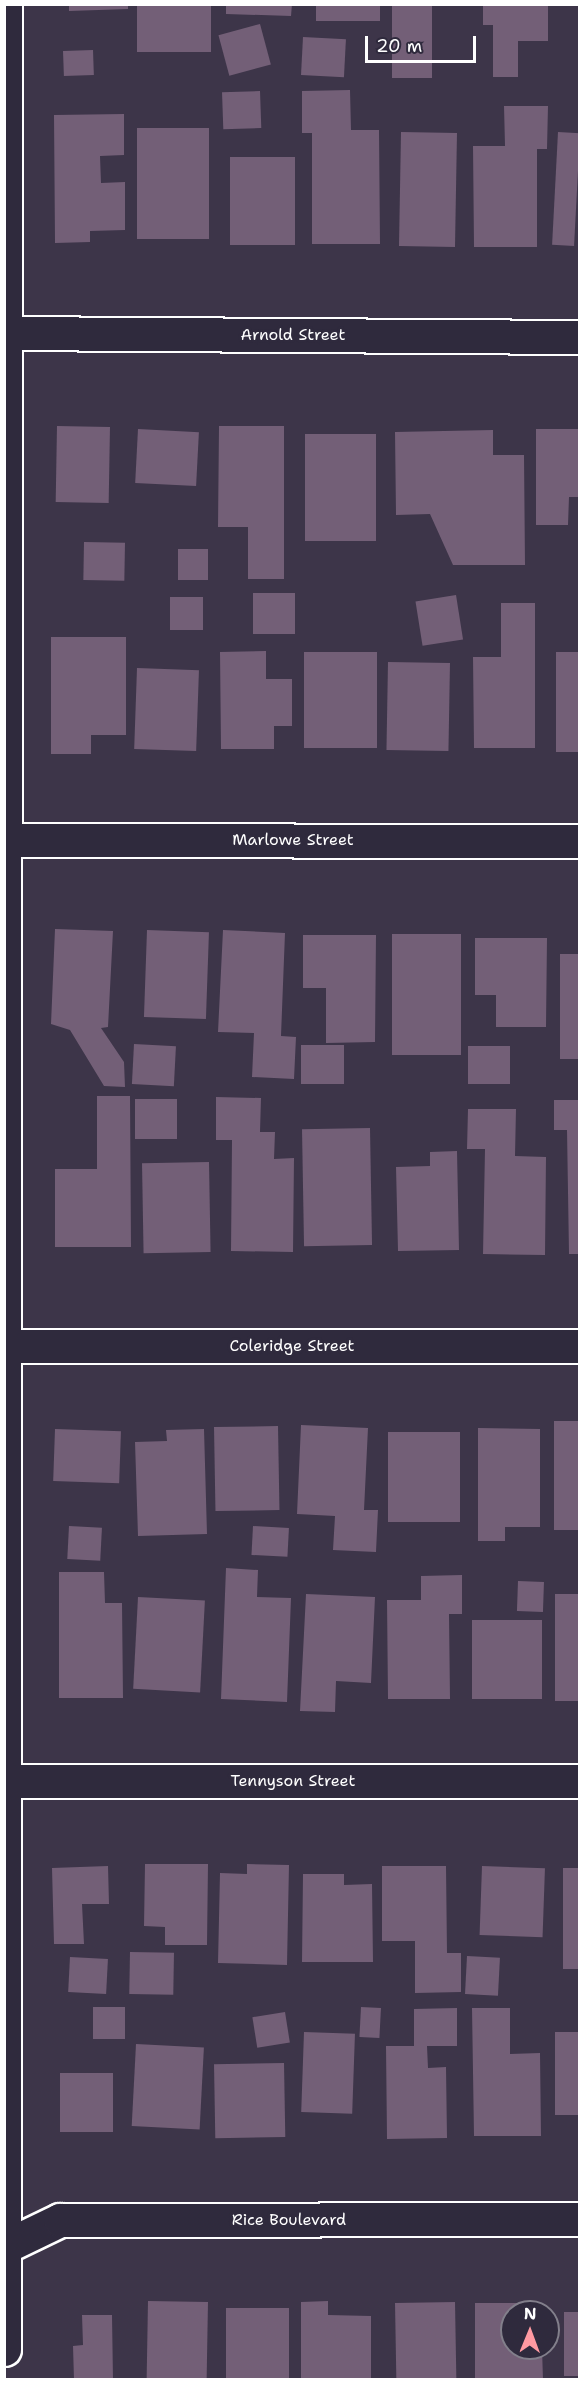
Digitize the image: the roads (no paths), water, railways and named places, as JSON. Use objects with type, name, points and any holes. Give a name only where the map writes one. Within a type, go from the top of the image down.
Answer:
[{"type":"street","points":[[4,2349],[6,2246],[5,4]]},
{"type":"street","name":"Arnold Street","points":[[6,333],[579,337]]},
{"type":"street","name":"Marlowe Street","points":[[6,840],[579,841]]},
{"type":"street","name":"Coleridge Street","points":[[5,1346],[579,1346]]},
{"type":"street","name":"Tennyson Street","points":[[6,1781],[579,1781]]},
{"type":"street","name":"Rice Boulevard","points":[[6,2246],[60,2220],[579,2218]]}]
